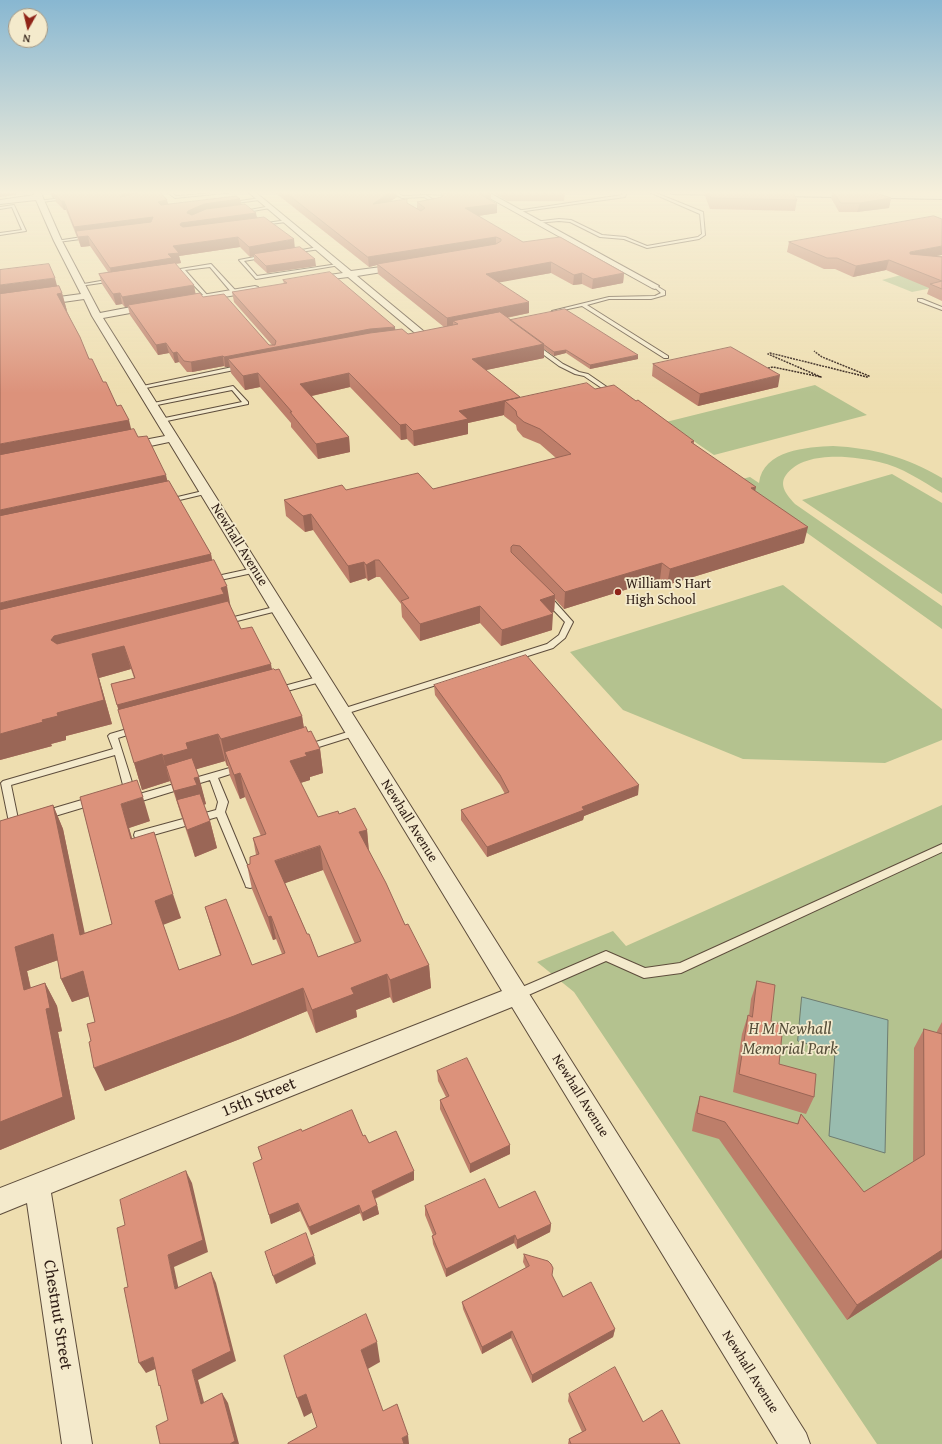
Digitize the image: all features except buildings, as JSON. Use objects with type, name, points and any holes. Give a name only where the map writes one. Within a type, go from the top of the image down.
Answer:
[{"type":"street","name":"Newhall Avenue","points":[[67,258],[97,316],[795,1444]]},
{"type":"street","points":[[330,258],[424,336]]},
{"type":"street","points":[[604,258],[655,286]]},
{"type":"street","points":[[304,281],[411,264]]},
{"type":"street","points":[[190,300],[206,297],[225,297],[234,292],[264,285]]},
{"type":"street","points":[[0,308],[82,290]]},
{"type":"street","points":[[97,316],[159,305]]},
{"type":"street","points":[[118,449],[172,438]]},
{"type":"street","name":"15th Street","points":[[0,1201],[518,995]]},
{"type":"street","name":"Chestnut Street","points":[[36,1187],[77,1444]]},
{"type":"lane","points":[[252,258],[241,260],[264,285]]},
{"type":"lane","points":[[168,272],[211,265],[234,292]]},
{"type":"lane","points":[[256,278],[338,265]]},
{"type":"lane","points":[[182,270],[206,297]]},
{"type":"lane","points":[[82,290],[117,280]]},
{"type":"lane","points":[[546,313],[609,298],[651,298],[661,296],[663,292],[655,286]]},
{"type":"lane","points":[[920,300],[942,309]]},
{"type":"lane","points":[[584,305],[666,358]]},
{"type":"lane","points":[[530,342],[561,365],[577,373],[586,375],[622,400]]},
{"type":"lane","points":[[141,387],[249,366]]},
{"type":"lane","points":[[152,404],[233,388],[246,402],[162,420]]},
{"type":"lane","points":[[161,502],[206,492]]},
{"type":"lane","points":[[200,583],[254,570]]},
{"type":"lane","points":[[342,712],[550,646],[560,640],[569,622],[567,618],[541,592]]},
{"type":"lane","points":[[217,624],[278,608]]},
{"type":"lane","points":[[266,694],[321,678]]},
{"type":"lane","points":[[144,728],[113,736],[118,751],[126,791],[132,800],[250,765]]},
{"type":"lane","points":[[295,751],[354,733]]},
{"type":"lane","points":[[99,799],[14,824],[6,783],[118,751]]},
{"type":"lane","points":[[213,776],[223,802],[220,812],[250,884]]},
{"type":"lane","points":[[139,835],[220,812]]},
{"type":"lane","points":[[518,995],[606,956],[644,973],[681,968],[942,848]]},
{"type":"path","points":[[759,370],[773,367],[821,377],[768,354],[770,353],[868,377],[869,376],[822,357],[814,351]]},
{"type":"green space","points":[[901,275],[932,288],[912,292],[882,280]]},
{"type":"green space","points":[[815,385],[867,415],[714,455],[666,422]]},
{"type":"green space","points":[[833,446],[876,451],[916,464],[942,478],[942,493],[912,475],[887,464],[856,458],[830,457],[816,458],[794,467],[786,475],[783,487],[795,504],[942,606],[942,629],[734,481],[750,477],[759,483],[762,472],[769,463],[777,457],[799,449]]},
{"type":"green space","points":[[892,474],[942,503],[942,594],[802,500]]},
{"type":"green space","points":[[783,585],[942,709],[942,740],[885,763],[743,759],[623,710],[570,652]]},
{"type":"green space","name":"H M Newhall Memorial Park","points":[[942,805],[942,1444],[877,1444],[574,992],[537,962],[613,931],[626,946]]},
{"type":"shaded area","points":[[802,997],[888,1020],[885,1153],[829,1136],[835,1052],[798,1041]]},
{"type":"place","name":"William S Hart High School","points":[[618,592]]}]
